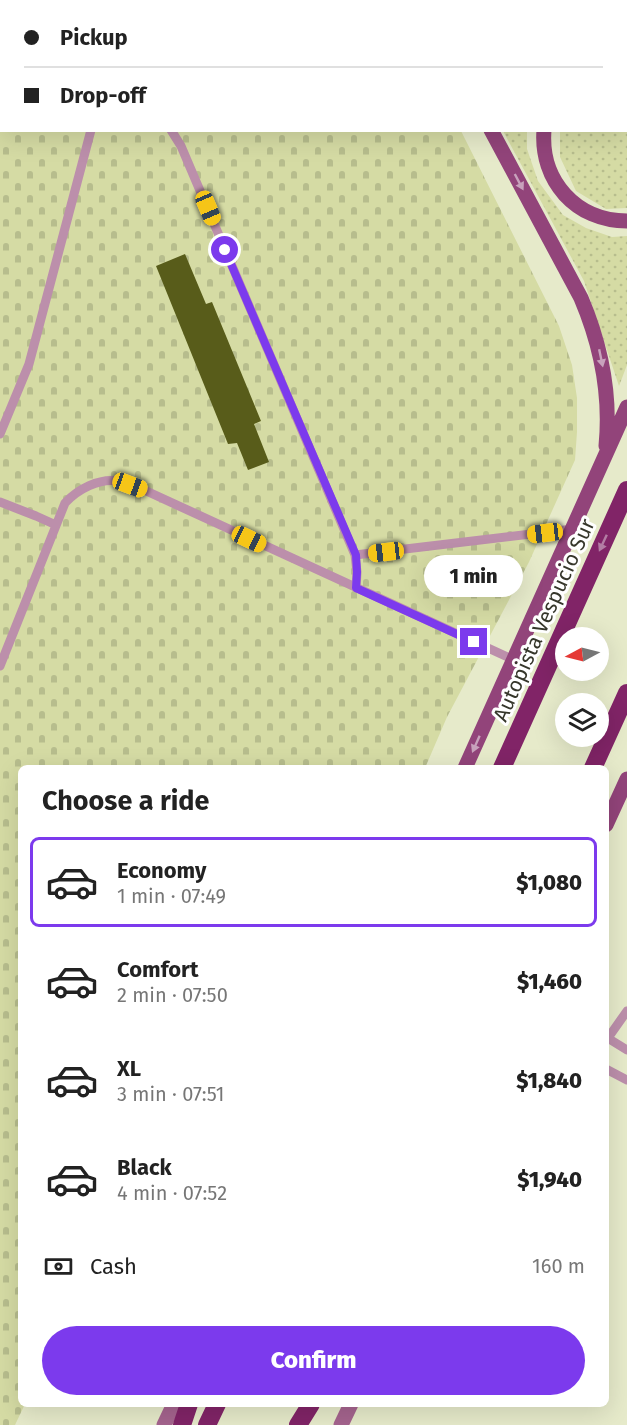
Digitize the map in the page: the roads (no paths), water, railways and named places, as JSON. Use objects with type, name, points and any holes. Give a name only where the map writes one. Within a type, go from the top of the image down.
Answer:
[{"type":"highway","name":"Autopista Vespucio Sur","points":[[503,765],[627,490]]},
{"type":"highway","points":[[594,765],[627,693]]},
{"type":"highway","points":[[182,1425],[188,1407]]},
{"type":"highway","points":[[207,1425],[216,1407]]},
{"type":"highway","points":[[298,1425],[307,1407]]},
{"type":"main road","points":[[492,132],[581,298],[591,321],[602,361],[606,392],[604,461]]},
{"type":"main road","points":[[544,132],[547,164],[561,192],[585,211],[610,220],[627,221]]},
{"type":"main road","points":[[466,765],[627,407]]},
{"type":"main road","points":[[609,818],[627,779]]},
{"type":"main road","points":[[164,1425],[173,1407]]},
{"type":"main road","points":[[341,1425],[350,1407]]},
{"type":"lane","points":[[0,434],[29,364],[90,132]]},
{"type":"lane","points":[[172,132],[181,146],[356,555],[356,588]]},
{"type":"lane","points":[[0,666],[65,503],[79,491],[98,482],[118,481],[142,489],[514,660]]},
{"type":"lane","points":[[0,502],[56,525]]},
{"type":"lane","points":[[356,555],[573,529]]},
{"type":"lane","points":[[609,1035],[627,1011]]},
{"type":"lane","points":[[609,1039],[627,1050]]},
{"type":"lane","points":[[609,1071],[627,1080]]}]
